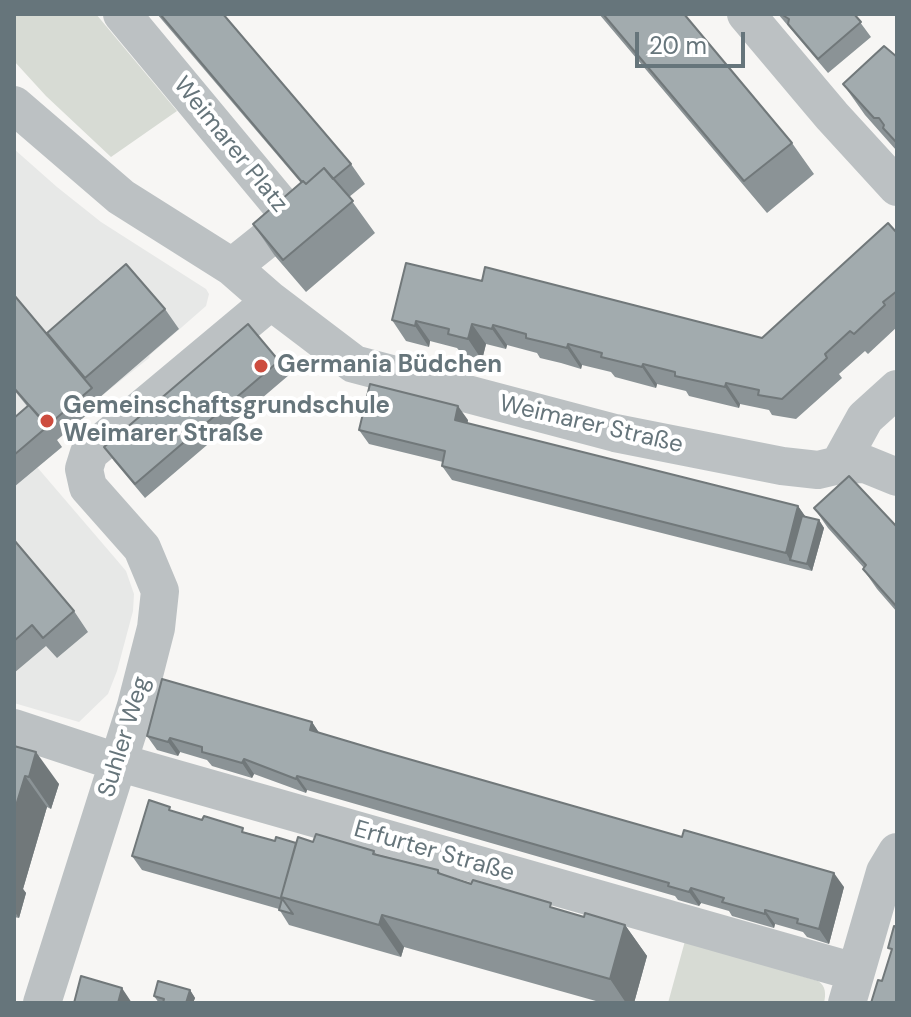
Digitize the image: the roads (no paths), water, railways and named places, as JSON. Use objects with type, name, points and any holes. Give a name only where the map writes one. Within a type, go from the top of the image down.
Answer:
[{"type":"street","name":"Weimarer Platz","points":[[122,14],[289,215],[287,223],[232,267]]},
{"type":"street","points":[[746,14],[843,106],[897,187]]},
{"type":"street","name":"Weimarer Straße","points":[[14,105],[121,197],[232,267],[354,364],[615,433],[782,466],[818,470],[865,464],[897,477]]},
{"type":"street","name":"Suhler Weg","points":[[42,1003],[143,680],[156,628],[160,591],[142,548],[88,487],[84,469],[89,453],[271,301]]},
{"type":"street","points":[[839,465],[865,418],[897,389]]},
{"type":"street","name":"Erfurter Straße","points":[[14,728],[851,988]]},
{"type":"street","points":[[851,988],[885,872],[897,852]]},
{"type":"place","name":"Germania Büdchen","points":[[261,366]]},
{"type":"place","name":"Gemeinschaftsgrundschule Weimarer Straße","points":[[47,421]]}]
